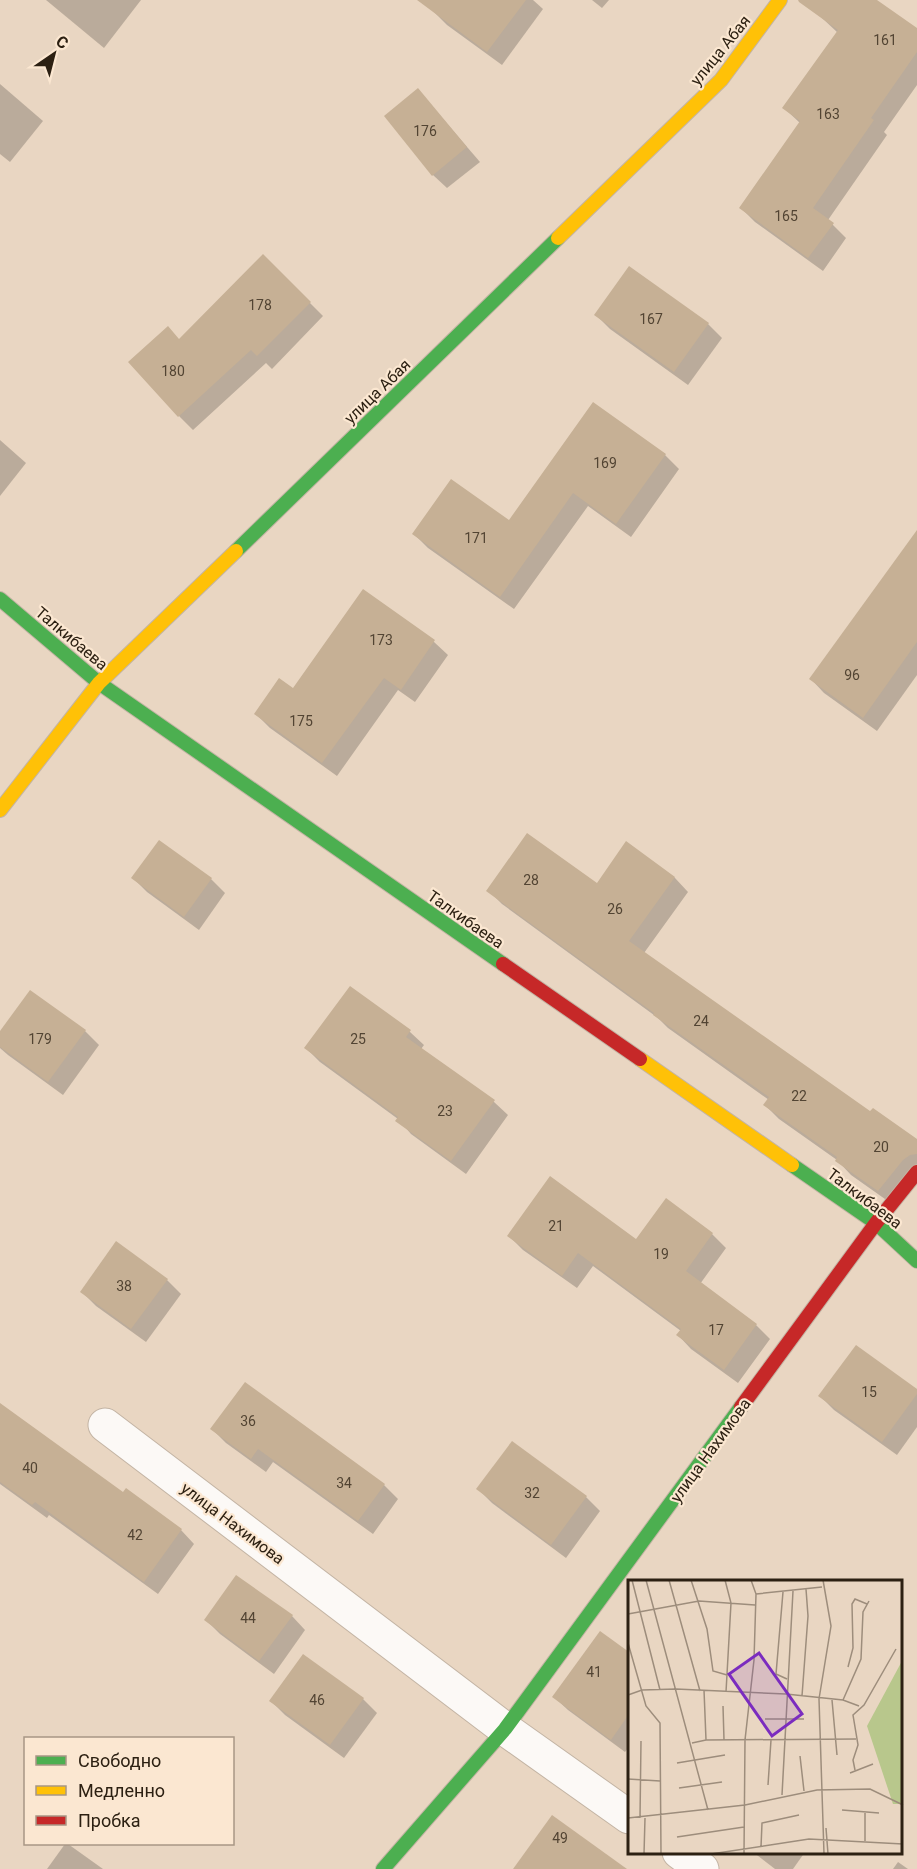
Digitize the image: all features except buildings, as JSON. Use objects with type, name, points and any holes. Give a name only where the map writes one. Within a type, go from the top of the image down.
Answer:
[{"type":"street","name":"улица Абая","points":[[0,810],[99,684],[721,80],[780,0]]},
{"type":"street","name":"Талкибаева","points":[[0,599],[99,684],[876,1223],[917,1261]]},
{"type":"street","name":"улица Нахимова","points":[[383,1869],[505,1729],[876,1223],[917,1173]]},
{"type":"street","name":"улица Нахимова","points":[[105,1425],[505,1729],[628,1816]]},
{"type":"street","points":[[682,1854],[702,1869]]},
{"type":"traffic: fast","points":[[236,551],[558,238]]},
{"type":"traffic: fast","points":[[0,599],[99,683],[503,964]]},
{"type":"traffic: fast","points":[[792,1165],[876,1223],[917,1261]]},
{"type":"traffic: fast","points":[[383,1869],[505,1729],[741,1407]]},
{"type":"traffic: slow","points":[[558,238],[721,80],[780,0]]},
{"type":"traffic: slow","points":[[0,810],[99,683],[236,551]]},
{"type":"traffic: slow","points":[[640,1059],[792,1165]]},
{"type":"traffic: jam","points":[[503,964],[640,1059]]},
{"type":"traffic: jam","points":[[741,1407],[876,1223],[917,1172]]}]
